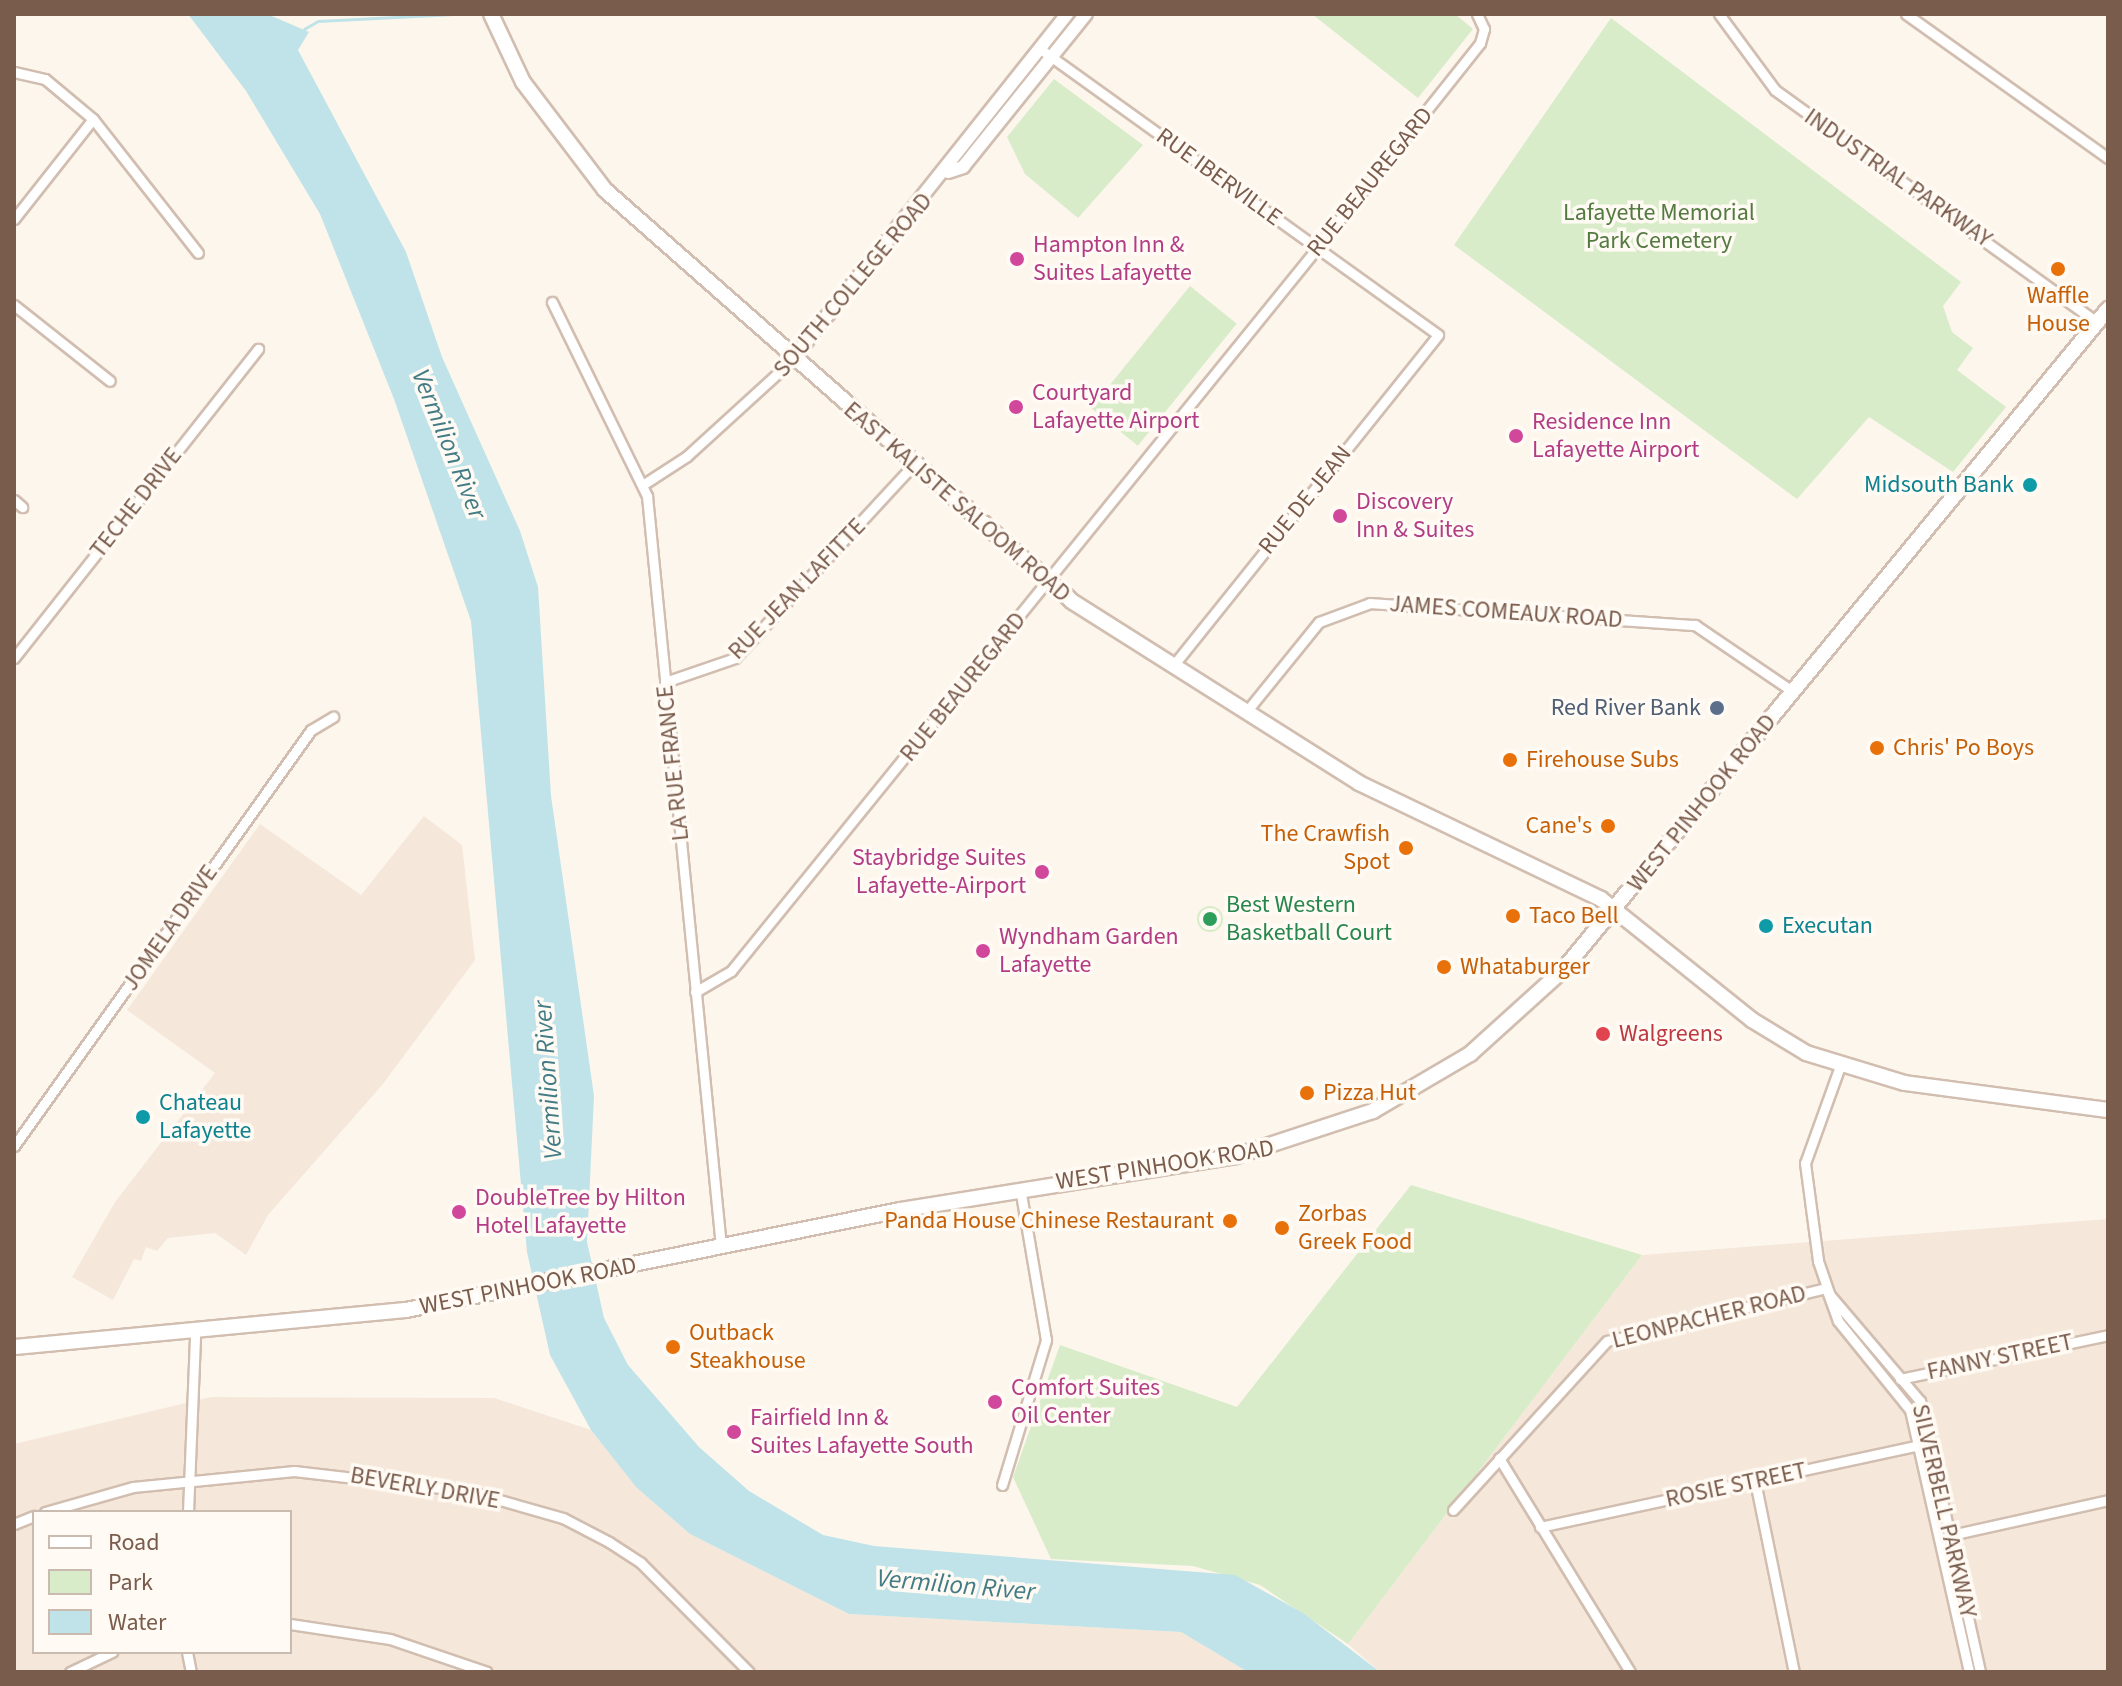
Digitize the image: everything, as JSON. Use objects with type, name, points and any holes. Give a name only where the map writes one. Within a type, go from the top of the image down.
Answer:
[{"type":"main road","name":"EAST KALISTE SALOOM ROAD","points":[[491,14],[498,34],[551,124],[590,174],[792,360],[1046,584],[1359,783],[1616,909],[1764,1029],[1840,1066],[1926,1087],[2108,1110]]},
{"type":"main road","name":"WEST PINHOOK ROAD","points":[[14,1347],[195,1335],[406,1310],[1020,1188],[1236,1156],[1360,1117],[1501,1029],[1616,909],[2108,309]]},
{"type":"street","name":"SOUTH COLLEGE ROAD","points":[[948,172],[950,157],[1067,14]]},
{"type":"street","name":"SOUTH COLLEGE ROAD","points":[[644,484],[687,456],[792,360],[948,172],[963,167],[1086,14]]},
{"type":"street","name":"RUE BEAUREGARD","points":[[695,992],[731,971],[1317,248],[1484,29],[1477,14]]},
{"type":"street","name":"INDUSTRIAL PARKWAY","points":[[1719,14],[1775,90],[2097,322]]},
{"type":"street","points":[[1906,14],[2108,158]]},
{"type":"street","name":"RUE IBERVILLE","points":[[1039,48],[1438,335]]},
{"type":"street","points":[[14,72],[45,79],[93,119],[198,253]]},
{"type":"street","points":[[14,219],[93,119]]},
{"type":"street","name":"LA RUE FRANCE","points":[[552,302],[644,484],[721,1246]]},
{"type":"street","points":[[14,305],[110,381]]},
{"type":"street","name":"RUE DE JEAN","points":[[1173,666],[1438,335]]},
{"type":"street","name":"TECHE DRIVE","points":[[14,658],[258,349]]},
{"type":"street","name":"RUE JEAN LAFITTE","points":[[665,682],[735,658],[912,466]]},
{"type":"street","name":"JAMES COMEAUX ROAD","points":[[1246,712],[1319,622],[1370,603],[1695,625],[1792,691]]},
{"type":"street","name":"JOMELA DRIVE","points":[[14,1146],[311,730],[333,717]]},
{"type":"street","name":"SILVERBELL PARKWAY","points":[[1840,1066],[1805,1163],[1826,1288],[1841,1326],[1893,1381],[1920,1446],[1969,1672]]},
{"type":"street","points":[[1002,1485],[1046,1340],[1020,1188]]},
{"type":"street","name":"SILVERBELL PARKWAY","points":[[1826,1288],[1904,1378],[1920,1401],[1933,1443],[1980,1672]]},
{"type":"street","name":"LEONPACHER ROAD","points":[[1453,1510],[1607,1341],[1826,1288]]},
{"type":"street","points":[[188,1510],[195,1335]]},
{"type":"street","name":"FANNY STREET","points":[[1893,1381],[2108,1335]]},
{"type":"street","name":"ROSIE STREET","points":[[1540,1527],[1933,1443]]},
{"type":"street","points":[[1499,1458],[1630,1672]]},
{"type":"street","name":"BEVERLY DRIVE","points":[[54,1510],[189,1479],[360,1474],[468,1491],[552,1515],[641,1563],[749,1672]]},
{"type":"street","points":[[1755,1481],[1794,1672]]},
{"type":"street","points":[[1940,1538],[2108,1500]]},
{"type":"street","points":[[292,1624],[390,1639],[487,1672]]},
{"type":"street","points":[[70,1672],[108,1654]]},
{"type":"shaded area","points":[[424,816],[462,845],[475,960],[383,1084],[268,1215],[246,1255],[215,1233],[168,1238],[157,1251],[146,1247],[141,1261],[134,1259],[113,1300],[72,1277],[115,1202],[215,1073],[127,1010],[260,824],[361,895]]},
{"type":"shaded area","points":[[2108,1219],[2108,1672],[1380,1672],[1348,1644],[1642,1255]]},
{"type":"shaded area","points":[[211,1397],[494,1398],[591,1430],[636,1487],[690,1534],[849,1614],[1181,1632],[1248,1672],[14,1672],[14,1444]]},
{"type":"green space","points":[[1312,14],[1455,14],[1473,29],[1418,98]]},
{"type":"green space","name":"Lafayette Memorial Park Cemetery","points":[[1611,18],[1961,282],[1943,306],[1952,332],[1973,348],[1957,370],[2006,407],[1953,472],[1869,417],[1797,499],[1454,245]]},
{"type":"green space","points":[[1054,79],[1143,145],[1078,218],[1025,174],[1007,137]]},
{"type":"green space","points":[[1190,286],[1237,324],[1138,446],[1091,408]]},
{"type":"green space","name":"Best Western Basketball Court","points":[[1210,906],[1219,910],[1223,919],[1219,928],[1210,932],[1201,928],[1197,919],[1201,910]]},
{"type":"green space","points":[[1411,1185],[1642,1255],[1348,1644],[1260,1585],[1193,1566],[1051,1559],[1013,1477],[1060,1345],[1237,1407]]},
{"type":"water","name":"Vermilion River","points":[[188,14],[267,14],[309,32],[298,50],[406,252],[442,357],[520,531],[538,587],[551,796],[594,1096],[587,1242],[604,1318],[628,1365],[699,1447],[749,1491],[823,1535],[874,1546],[1235,1575],[1303,1613],[1380,1672],[1248,1672],[1181,1632],[849,1614],[690,1534],[636,1487],[591,1430],[550,1355],[527,1252],[471,621],[394,399],[320,214],[246,91]]},
{"type":"waterway","points":[[304,29],[318,21],[454,14]]},
{"type":"place","name":"Hampton Inn & Suites Lafayette","points":[[1017,259]]},
{"type":"place","name":"Waffle House","points":[[2058,269]]},
{"type":"place","name":"Courtyard Lafayette Airport","points":[[1016,407]]},
{"type":"place","name":"Residence Inn Lafayette Airport","points":[[1516,436]]},
{"type":"place","name":"Midsouth Bank","points":[[2030,485]]},
{"type":"place","name":"Discovery Inn & Suites","points":[[1340,516]]},
{"type":"place","name":"Red River Bank","points":[[1717,708]]},
{"type":"place","name":"Chris' Po Boys","points":[[1877,748]]},
{"type":"place","name":"Firehouse Subs","points":[[1510,760]]},
{"type":"place","name":"Cane's","points":[[1608,826]]},
{"type":"place","name":"The Crawfish Spot","points":[[1406,848]]},
{"type":"place","name":"Staybridge Suites Lafayette-Airport","points":[[1042,872]]},
{"type":"place","name":"Taco Bell","points":[[1513,916]]},
{"type":"place","name":"Best Western Basketball Court","points":[[1210,919]]},
{"type":"place","name":"Executan","points":[[1766,926]]},
{"type":"place","name":"Wyndham Garden Lafayette","points":[[983,951]]},
{"type":"place","name":"Whataburger","points":[[1444,967]]},
{"type":"place","name":"Walgreens","points":[[1603,1034]]},
{"type":"place","name":"Pizza Hut","points":[[1307,1093]]},
{"type":"place","name":"Chateau Lafayette","points":[[143,1117]]},
{"type":"place","name":"DoubleTree by Hilton Hotel Lafayette","points":[[459,1212]]},
{"type":"place","name":"Panda House Chinese Restaurant","points":[[1230,1221]]},
{"type":"place","name":"Zorbas Greek Food","points":[[1282,1228]]},
{"type":"place","name":"Outback Steakhouse","points":[[673,1347]]},
{"type":"place","name":"Comfort Suites Oil Center","points":[[995,1402]]},
{"type":"place","name":"Fairfield Inn & Suites Lafayette South","points":[[734,1432]]}]
